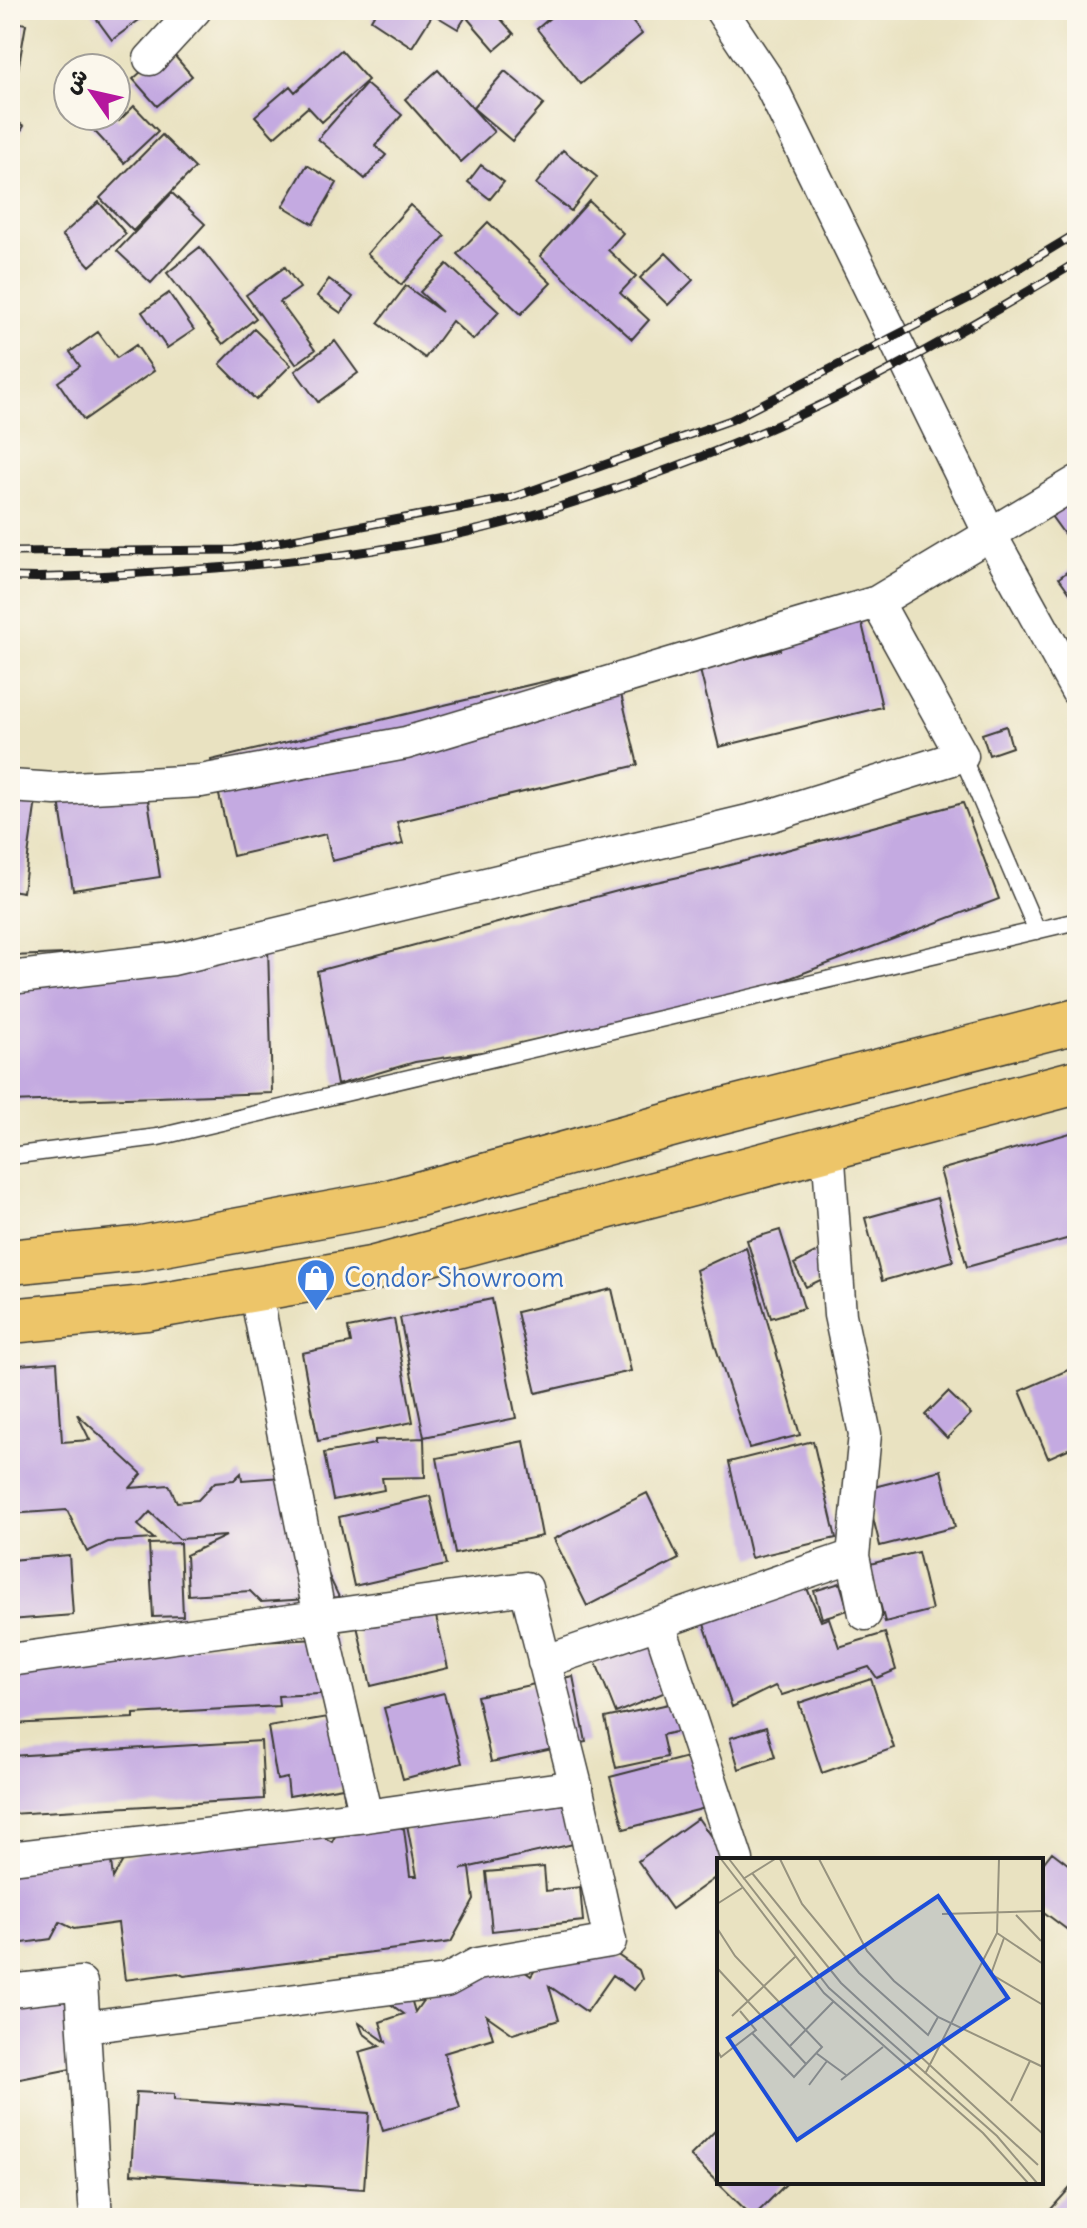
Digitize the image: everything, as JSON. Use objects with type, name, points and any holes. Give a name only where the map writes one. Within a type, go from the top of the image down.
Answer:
[{"type":"highway","points":[[10,1262],[136,1249],[382,1204],[703,1116],[1077,1021]]},
{"type":"highway","points":[[10,1321],[146,1308],[371,1269],[1077,1082]]},
{"type":"street","points":[[150,59],[195,10]]},
{"type":"street","points":[[721,10],[769,82],[990,534],[1077,691]]},
{"type":"street","points":[[10,786],[55,789],[201,781],[406,743],[877,602],[1077,482]]},
{"type":"street","points":[[10,978],[173,959],[769,816],[962,756],[877,602]]},
{"type":"street","points":[[828,1147],[840,1315],[865,1434],[853,1556],[865,1614]]},
{"type":"street","points":[[255,1289],[320,1617],[366,1816]]},
{"type":"street","points":[[544,1662],[853,1556]]},
{"type":"street","points":[[10,1660],[526,1588],[576,1786],[610,1941],[477,1964],[446,1981],[85,2027]]},
{"type":"street","points":[[659,1624],[736,1858]]},
{"type":"street","points":[[10,1858],[366,1816],[576,1786]]},
{"type":"street","points":[[10,1991],[81,1983],[96,2218]]},
{"type":"lane","points":[[962,756],[1037,931]]},
{"type":"lane","points":[[10,1156],[158,1137],[1077,921]]},
{"type":"building","points":[[90,10],[149,10],[150,12],[112,40]]},
{"type":"building","points":[[377,10],[470,10],[458,29],[433,14],[412,47],[371,20]]},
{"type":"building","points":[[478,10],[493,10],[514,34],[495,50],[468,19]]},
{"type":"building","points":[[559,10],[623,10],[642,34],[581,84],[537,29]]},
{"type":"building","points":[[10,21],[26,24],[18,70],[10,68]]},
{"type":"building","points":[[168,48],[192,76],[157,106],[133,79]]},
{"type":"building","points":[[341,50],[368,80],[322,122],[308,107],[274,137],[255,116],[290,86],[295,92]]},
{"type":"building","points":[[438,70],[494,132],[461,162],[405,99]]},
{"type":"building","points":[[505,71],[544,104],[512,141],[473,108]]},
{"type":"building","points":[[366,84],[402,115],[375,146],[386,155],[365,179],[318,139]]},
{"type":"building","points":[[134,106],[158,131],[124,163],[95,132],[132,132]]},
{"type":"building","points":[[10,117],[24,126],[10,147]]},
{"type":"building","points":[[162,135],[195,168],[133,231],[100,198]]},
{"type":"building","points":[[563,150],[597,177],[571,211],[536,184]]},
{"type":"building","points":[[307,165],[337,183],[313,224],[283,206]]},
{"type":"building","points":[[481,165],[504,182],[490,199],[468,182]]},
{"type":"building","points":[[172,193],[205,224],[151,283],[117,251]]},
{"type":"building","points":[[589,201],[623,233],[608,250],[636,276],[620,293],[649,320],[632,339],[540,256]]},
{"type":"building","points":[[99,202],[126,234],[90,266],[62,235]]},
{"type":"building","points":[[410,205],[445,236],[401,285],[367,254]]},
{"type":"building","points":[[488,222],[551,283],[521,314],[457,254]]},
{"type":"building","points":[[200,247],[256,318],[223,344],[167,273]]},
{"type":"building","points":[[666,253],[693,280],[668,305],[640,278]]},
{"type":"building","points":[[447,264],[499,312],[473,340],[452,321],[425,358],[378,323],[406,286],[442,312],[420,292]]},
{"type":"building","points":[[285,267],[300,288],[280,302],[315,350],[296,364],[246,295]]},
{"type":"building","points":[[329,279],[353,297],[341,313],[317,296]]},
{"type":"building","points":[[169,293],[194,330],[167,348],[142,312]]},
{"type":"building","points":[[254,329],[291,365],[256,400],[220,364]]},
{"type":"building","points":[[98,332],[117,358],[136,345],[154,371],[84,420],[58,382],[80,366],[70,352]]},
{"type":"building","points":[[335,341],[358,373],[318,402],[295,371]]},
{"type":"building","points":[[1077,475],[1077,552],[1041,502]]},
{"type":"building","points":[[1077,564],[1077,603],[1059,578]]},
{"type":"building","points":[[859,611],[882,707],[719,747],[700,670],[780,650],[775,632]]},
{"type":"building","points":[[614,665],[638,765],[397,822],[403,844],[332,861],[326,834],[233,856],[211,760]]},
{"type":"building","points":[[1006,726],[1012,747],[989,755],[982,734]]},
{"type":"building","points":[[145,781],[160,877],[73,890],[58,794]]},
{"type":"building","points":[[10,783],[38,786],[23,892],[10,890]]},
{"type":"building","points":[[963,803],[999,899],[711,1008],[508,1048],[415,1062],[337,1085],[317,971]]},
{"type":"building","points":[[268,947],[272,1093],[10,1102],[10,956]]},
{"type":"building","points":[[1077,1131],[1077,1236],[967,1267],[940,1170]]},
{"type":"building","points":[[937,1198],[953,1261],[882,1281],[865,1218]]},
{"type":"building","points":[[780,1230],[804,1308],[771,1318],[747,1240]]},
{"type":"building","points":[[746,1247],[800,1435],[749,1448],[715,1345],[696,1270]]},
{"type":"building","points":[[821,1250],[833,1274],[806,1287],[794,1264]]},
{"type":"building","points":[[612,1289],[631,1371],[536,1393],[517,1312]]},
{"type":"building","points":[[492,1299],[516,1418],[424,1437],[400,1318]]},
{"type":"building","points":[[394,1319],[413,1422],[318,1441],[302,1353],[351,1343],[348,1328]]},
{"type":"building","points":[[57,1362],[62,1442],[90,1440],[77,1414],[142,1474],[130,1488],[169,1485],[177,1502],[198,1500],[215,1482],[234,1480],[241,1473],[242,1480],[282,1477],[339,1597],[261,1602],[250,1591],[188,1595],[186,1555],[226,1536],[179,1539],[150,1512],[138,1525],[154,1539],[108,1542],[87,1552],[67,1510],[10,1514],[10,1374],[18,1365]]},
{"type":"building","points":[[1077,1366],[1077,1445],[1048,1458],[1020,1391]]},
{"type":"building","points":[[948,1392],[971,1414],[947,1438],[925,1415]]},
{"type":"building","points":[[424,1438],[425,1477],[382,1478],[384,1490],[333,1500],[324,1453],[375,1444],[375,1440]]},
{"type":"building","points":[[524,1441],[542,1536],[455,1554],[437,1458]]},
{"type":"building","points":[[813,1441],[836,1538],[751,1558],[729,1462]]},
{"type":"building","points":[[941,1470],[955,1527],[880,1546],[866,1489]]},
{"type":"building","points":[[647,1493],[679,1559],[587,1606],[554,1539]]},
{"type":"building","points":[[430,1496],[446,1565],[354,1586],[339,1517]]},
{"type":"building","points":[[180,1543],[183,1616],[153,1617],[149,1544]]},
{"type":"building","points":[[918,1552],[932,1610],[885,1622],[870,1564]]},
{"type":"building","points":[[69,1555],[73,1615],[10,1620],[10,1560]]},
{"type":"building","points":[[840,1583],[848,1610],[822,1618],[814,1591]]},
{"type":"building","points":[[806,1586],[821,1621],[829,1618],[839,1647],[885,1633],[896,1670],[877,1678],[869,1667],[782,1695],[775,1686],[732,1707],[702,1618]]},
{"type":"building","points":[[434,1608],[448,1668],[371,1686],[357,1626]]},
{"type":"building","points":[[659,1633],[682,1685],[616,1713],[595,1660]]},
{"type":"building","points":[[337,1638],[340,1693],[278,1696],[279,1706],[10,1724],[10,1655]]},
{"type":"building","points":[[573,1676],[586,1742],[491,1762],[477,1696]]},
{"type":"building","points":[[871,1679],[894,1748],[822,1773],[799,1703]]},
{"type":"building","points":[[444,1693],[462,1763],[403,1779],[384,1708]]},
{"type":"building","points":[[678,1702],[684,1730],[662,1735],[667,1757],[616,1768],[605,1718]]},
{"type":"building","points":[[358,1712],[372,1797],[345,1802],[343,1787],[289,1796],[287,1778],[277,1780],[268,1727]]},
{"type":"building","points":[[766,1727],[775,1757],[739,1769],[730,1738]]},
{"type":"building","points":[[261,1741],[264,1799],[10,1814],[10,1756]]},
{"type":"building","points":[[703,1753],[717,1805],[624,1829],[610,1777]]},
{"type":"building","points":[[585,1786],[596,1839],[461,1869],[470,1868],[474,1900],[451,1942],[184,1976],[178,1973],[125,1980],[118,1923],[74,1929],[60,1922],[51,1939],[23,1943],[10,1936],[10,1858],[109,1845],[113,1878],[125,1857],[284,1816],[332,1842],[340,1827],[389,1821],[404,1829],[410,1876],[417,1876],[407,1825]]},
{"type":"building","points":[[698,1818],[726,1858],[717,1858],[717,1876],[672,1909],[638,1861]]},
{"type":"building","points":[[1052,1852],[1077,1871],[1077,1937],[1043,1912],[1043,1863]]},
{"type":"building","points":[[544,1867],[546,1891],[580,1887],[583,1921],[492,1931],[486,1872]]},
{"type":"building","points":[[596,1940],[639,1970],[642,1979],[634,1990],[613,1975],[587,2012],[549,1986],[559,2020],[513,2034],[486,2015],[493,2038],[444,2053],[460,2108],[383,2131],[359,2052],[380,2046],[363,2033],[359,2023],[386,2042],[380,2022],[404,2014],[375,1993],[405,1978],[415,2012],[424,1999],[507,1959],[531,1976],[545,1955]]},
{"type":"building","points":[[85,1984],[101,2063],[10,2081],[10,1999]]},
{"type":"building","points":[[136,2092],[174,2094],[174,2100],[369,2113],[364,2189],[131,2174]]},
{"type":"building","points":[[717,2129],[717,2182],[690,2156]]},
{"type":"building","points":[[1077,2180],[1077,2218],[1043,2218]]},
{"type":"building","points":[[719,2184],[786,2184],[753,2217]]},
{"type":"railway","points":[[10,552],[235,550],[511,498],[731,420],[973,296],[1077,233]]},
{"type":"railway","points":[[10,577],[98,576],[327,557],[421,542],[514,521],[668,469],[811,410],[934,346],[1077,262]]},
{"type":"place","name":"Condor Showroom","points":[[316,1312]]}]
